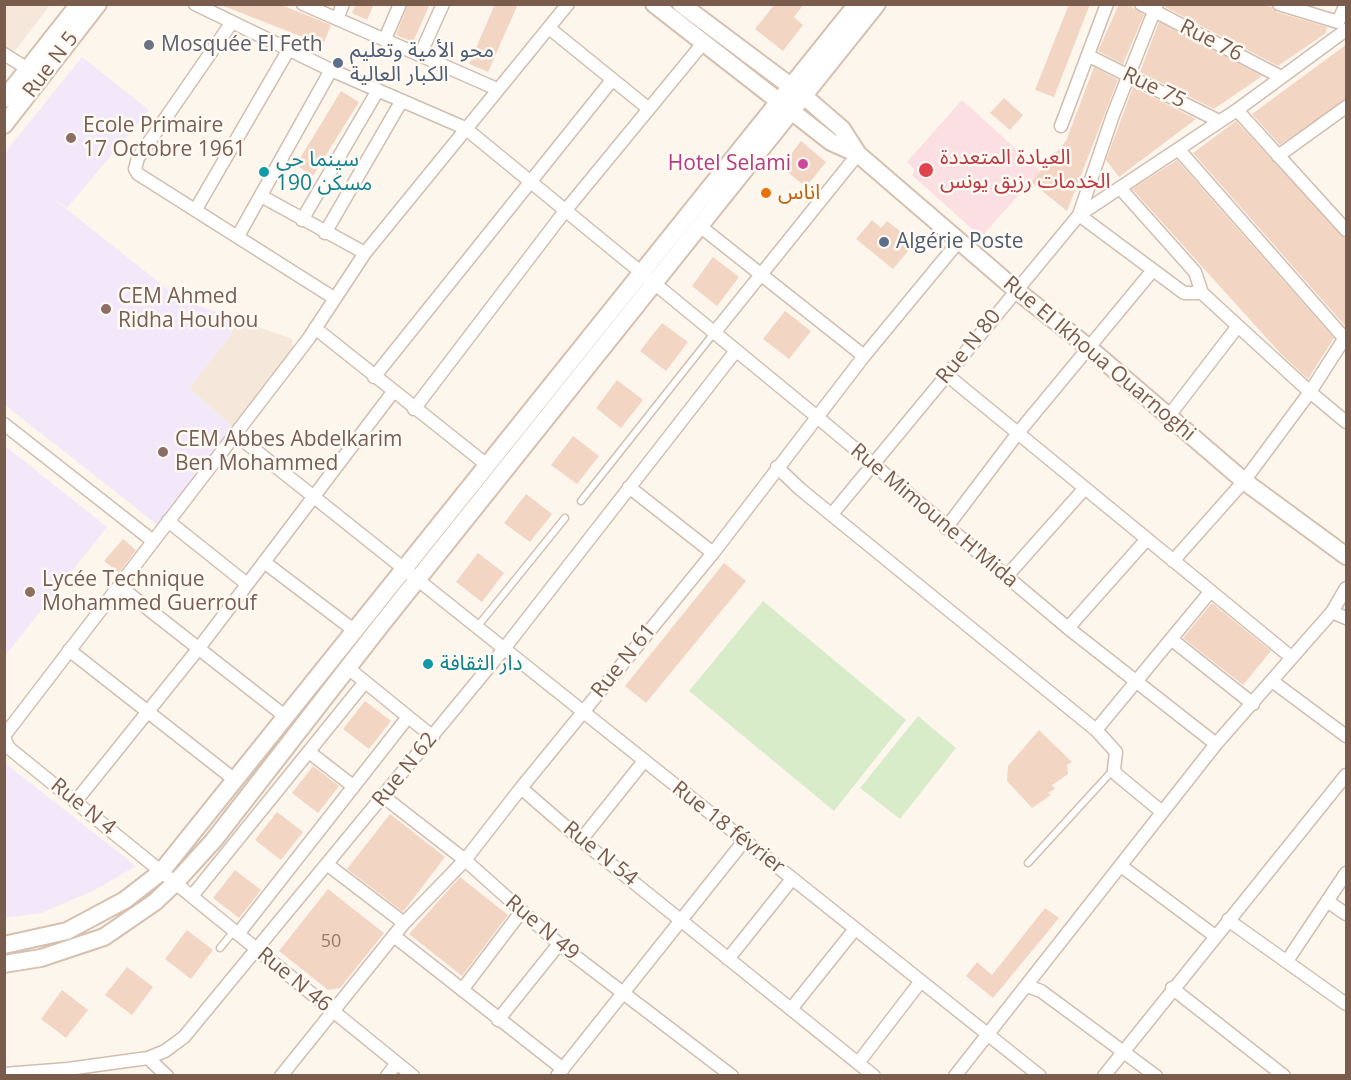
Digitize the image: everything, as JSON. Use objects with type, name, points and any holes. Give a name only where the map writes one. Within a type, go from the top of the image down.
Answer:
[{"type":"main road","name":"Rue N 5","points":[[4,99],[79,4]]},
{"type":"main road","name":"Rue N 5","points":[[4,125],[98,4]]},
{"type":"main road","points":[[654,4],[831,142],[858,154]]},
{"type":"main road","points":[[681,4],[805,97],[842,129],[858,154]]},
{"type":"main road","points":[[4,964],[52,955],[104,937],[155,902],[214,840],[348,668],[487,465],[857,4]]},
{"type":"main road","points":[[4,945],[67,931],[125,900],[161,872],[355,631],[410,575],[655,284],[876,5]]},
{"type":"main road","name":"Rue EI Ikhoua Ouarnoghi","points":[[858,154],[1244,481],[1347,556]]},
{"type":"street","name":"Rue Mimoune H'Mida","points":[[195,4],[401,102],[465,128],[642,272],[735,352],[816,416],[946,528],[1068,628],[1216,744]]},
{"type":"street","points":[[303,4],[497,89]]},
{"type":"street","points":[[337,19],[343,4]]},
{"type":"street","points":[[386,39],[400,4]]},
{"type":"street","points":[[420,55],[443,4]]},
{"type":"street","points":[[5,739],[69,650],[315,328],[365,253],[568,4]]},
{"type":"street","points":[[1061,126],[1107,4]]},
{"type":"street","name":"Rue 76","points":[[1141,4],[1156,8],[1281,77]]},
{"type":"street","points":[[1279,4],[1344,28]]},
{"type":"street","points":[[1202,293],[1184,293],[1079,215],[1237,110],[1344,28],[1346,4]]},
{"type":"street","name":"Rue N 80","points":[[832,514],[1079,215],[1096,162],[1156,8]]},
{"type":"street","points":[[232,22],[134,164],[138,174],[196,208],[334,297]]},
{"type":"street","points":[[549,28],[649,110]]},
{"type":"street","points":[[414,409],[566,211],[704,42]]},
{"type":"street","points":[[196,208],[289,49]]},
{"type":"street","points":[[4,54],[28,69]]},
{"type":"street","name":"Rue 75","points":[[1089,56],[1219,121]]},
{"type":"street","points":[[238,236],[332,70]]},
{"type":"street","points":[[374,377],[612,80]]},
{"type":"street","points":[[302,220],[378,90]]},
{"type":"street","points":[[325,233],[401,102]]},
{"type":"street","points":[[1278,156],[1347,107]]},
{"type":"street","points":[[1237,110],[1347,230]]},
{"type":"street","points":[[1173,561],[1244,481],[1310,392],[1346,338],[1179,150]]},
{"type":"street","points":[[714,333],[858,154]]},
{"type":"street","points":[[1120,189],[1195,272],[1202,293],[1310,392],[1347,422]]},
{"type":"street","points":[[261,196],[365,253]]},
{"type":"street","points":[[701,226],[864,356]]},
{"type":"street","name":"Rue N 61","points":[[281,1076],[404,923],[465,860],[520,788],[713,553],[816,416],[959,241]]},
{"type":"street","points":[[946,528],[1018,433],[1153,270]]},
{"type":"street","points":[[1168,417],[1238,326]]},
{"type":"street","points":[[315,328],[487,465]]},
{"type":"street","name":"Rue N 62","points":[[4,1074],[68,1069],[148,1058],[165,1051],[184,1037],[503,650],[735,352]]},
{"type":"street","points":[[947,375],[1291,657]]},
{"type":"street","points":[[76,801],[200,648],[393,392]]},
{"type":"street","points":[[4,424],[153,541]]},
{"type":"street","name":"Rue 18 février","points":[[235,434],[1040,1076]]},
{"type":"street","points":[[777,467],[1096,730],[1116,752],[1114,769],[1123,781],[1162,812]]},
{"type":"street","points":[[629,487],[713,553]]},
{"type":"street","points":[[1006,577],[1085,488]]},
{"type":"street","points":[[168,521],[247,584]]},
{"type":"street","points":[[1068,628],[1147,539]]},
{"type":"street","points":[[264,562],[355,631]]},
{"type":"street","points":[[119,586],[286,717]]},
{"type":"street","points":[[955,1076],[1216,744],[1332,612],[1347,588]]},
{"type":"street","points":[[1096,730],[1210,591]]},
{"type":"street","points":[[1332,612],[1347,618]]},
{"type":"street","points":[[1171,639],[1252,704]]},
{"type":"street","points":[[69,650],[236,780]]},
{"type":"street","points":[[348,668],[433,737]]},
{"type":"street","points":[[1272,681],[1347,736]]},
{"type":"street","points":[[192,896],[365,682]]},
{"type":"street","points":[[236,933],[408,717]]},
{"type":"street","name":"Rue N 4","points":[[5,739],[9,748],[175,883]]},
{"type":"street","points":[[309,752],[354,786]]},
{"type":"street","points":[[581,840],[644,761]]},
{"type":"street","points":[[1104,1076],[1172,988],[1347,775]]},
{"type":"street","name":"Rue N 54","points":[[520,788],[680,921],[874,1076]]},
{"type":"street","name":"Rue N 49","points":[[384,797],[465,860],[559,944],[732,1076]]},
{"type":"street","points":[[394,936],[560,1072],[622,991],[744,841]]},
{"type":"street","points":[[328,865],[404,923]]},
{"type":"street","points":[[1121,866],[1215,936]]},
{"type":"street","points":[[1287,961],[1347,873]]},
{"type":"street","points":[[728,959],[792,879]]},
{"type":"street","name":"Rue N 46","points":[[175,883],[413,1076]]},
{"type":"street","points":[[1327,901],[1347,914]]},
{"type":"street","points":[[462,990],[521,912]]},
{"type":"street","points":[[1228,920],[1347,1004]]},
{"type":"street","points":[[791,1009],[855,929]]},
{"type":"street","points":[[498,1020],[559,944]]},
{"type":"street","points":[[858,1062],[921,981]]},
{"type":"street","points":[[1027,986],[1041,991],[1156,1076]]},
{"type":"street","points":[[1172,988],[1284,1076]]},
{"type":"street","points":[[148,1058],[152,1076]]},
{"type":"street","points":[[148,1058],[167,1076]]},
{"type":"street","points":[[387,1076],[397,1063]]},
{"type":"lane","points":[[581,501],[714,333]]},
{"type":"lane","points":[[476,628],[565,518]]},
{"type":"lane","points":[[1028,863],[1114,769]]},
{"type":"lane","points":[[220,948],[236,933]]},
{"type":"shaded area","points":[[5,5],[50,5],[5,64]]},
{"type":"shaded area","name":"CEM Ahmed Ridha Houhou","points":[[82,57],[149,110],[67,208],[50,196],[180,299],[236,319],[231,334],[189,388],[236,430],[159,526],[5,405],[4,154]]},
{"type":"shaded area","points":[[962,100],[1040,171],[981,237],[912,175],[915,170],[907,162]]},
{"type":"shaded area","points":[[236,319],[292,339],[294,353],[236,430],[189,388],[231,334]]},
{"type":"shaded area","name":"Lycée Technique Mohammed Guerrouf","points":[[5,446],[107,527],[5,656]]},
{"type":"shaded area","points":[[4,763],[136,866],[93,891],[41,913],[5,918]]},
{"type":"green space","points":[[763,601],[906,720],[834,811],[689,691]]},
{"type":"green space","points":[[918,716],[956,748],[900,819],[860,788]]},
{"type":"building","points":[[279,4],[331,25],[323,45],[221,5]]},
{"type":"building","points":[[356,4],[374,4],[367,20],[352,13]]},
{"type":"building","points":[[408,4],[430,4],[413,42],[396,35]]},
{"type":"building","points":[[495,4],[518,4],[488,72],[469,64]]},
{"type":"building","points":[[775,4],[804,4],[794,17],[803,25],[783,51],[755,29]]},
{"type":"building","points":[[1069,4],[1090,4],[1054,97],[1035,90]]},
{"type":"building","points":[[1119,4],[1128,4],[1144,15],[1123,64],[1098,51]]},
{"type":"building","points":[[1165,4],[1262,4],[1277,12],[1327,27],[1326,33],[1278,66],[1165,7]]},
{"type":"building","points":[[1159,22],[1262,76],[1214,109],[1140,72]]},
{"type":"building","points":[[1347,44],[1347,99],[1280,145],[1252,114]]},
{"type":"building","points":[[1094,67],[1118,80],[1067,211],[1031,182],[1066,141]]},
{"type":"building","points":[[1133,87],[1196,119],[1119,177],[1106,160]]},
{"type":"building","points":[[341,91],[359,102],[313,176],[296,165]]},
{"type":"building","points":[[1004,98],[1023,115],[1010,130],[990,113]]},
{"type":"building","points":[[1236,121],[1347,240],[1347,328],[1193,153]]},
{"type":"building","name":"Hotel Selami","points":[[801,141],[826,162],[806,187],[781,167]]},
{"type":"building","points":[[1177,160],[1334,338],[1308,379],[1281,354],[1132,189]]},
{"type":"building","name":"Algérie Poste","points":[[872,220],[881,228],[887,221],[910,239],[904,246],[909,250],[893,269],[856,239]]},
{"type":"building","points":[[713,257],[739,277],[717,306],[692,286]]},
{"type":"building","points":[[785,311],[811,331],[789,359],[763,339]]},
{"type":"building","points":[[662,323],[688,342],[666,371],[640,351]]},
{"type":"building","points":[[617,380],[643,400],[621,428],[596,408]]},
{"type":"building","points":[[573,436],[599,456],[577,484],[551,465]]},
{"type":"building","points":[[526,494],[552,514],[530,542],[504,523]]},
{"type":"building","points":[[123,539],[136,550],[119,573],[104,561]]},
{"type":"building","points":[[478,553],[504,573],[482,602],[456,582]]},
{"type":"building","points":[[724,563],[746,581],[646,703],[625,686]]},
{"type":"building","points":[[1212,603],[1271,651],[1243,685],[1183,638]]},
{"type":"building","points":[[365,701],[391,721],[369,749],[343,729]]},
{"type":"building","points":[[1039,730],[1072,762],[1067,765],[1068,774],[1052,785],[1055,789],[1048,793],[1051,795],[1032,808],[1007,781],[1008,766]]},
{"type":"building","points":[[313,766],[339,786],[318,813],[292,793]]},
{"type":"building","points":[[277,812],[303,832],[281,860],[255,840]]},
{"type":"building","points":[[390,814],[445,857],[403,912],[347,869]]},
{"type":"building","points":[[235,870],[261,890],[239,918],[213,898]]},
{"type":"building","points":[[460,877],[508,915],[462,976],[409,934]]},
{"type":"building","points":[[328,889],[384,933],[340,988],[328,990],[279,951]]},
{"type":"building","points":[[1045,908],[1059,918],[993,998],[966,976],[977,962],[992,975]]},
{"type":"building","points":[[187,930],[213,950],[191,979],[165,959]]},
{"type":"building","points":[[127,967],[153,987],[132,1015],[105,995]]},
{"type":"building","points":[[62,990],[88,1010],[66,1038],[41,1019]]},
{"type":"place","name":"Mosquée El Feth","points":[[149,45]]},
{"type":"place","name":"محو الأمية وتعليم الكبار العالية","points":[[338,63]]},
{"type":"place","name":"Ecole Primaire 17 Octobre 1961","points":[[71,138]]},
{"type":"place","name":"Hotel Selami","points":[[803,164]]},
{"type":"place","name":"العيادة المتعددة الخدمات رزيق يونس","points":[[926,170]]},
{"type":"place","name":"سينما حي 190 مسكن","points":[[264,172]]},
{"type":"place","name":"اناس","points":[[766,193]]},
{"type":"place","name":"Algérie Poste","points":[[884,242]]},
{"type":"place","name":"CEM Ahmed Ridha Houhou","points":[[106,309]]},
{"type":"place","name":"CEM Abbes Abdelkarim Ben Mohammed","points":[[163,452]]},
{"type":"place","name":"Lycée Technique Mohammed Guerrouf","points":[[30,592]]},
{"type":"place","name":"دار الثقافة","points":[[428,664]]}]
